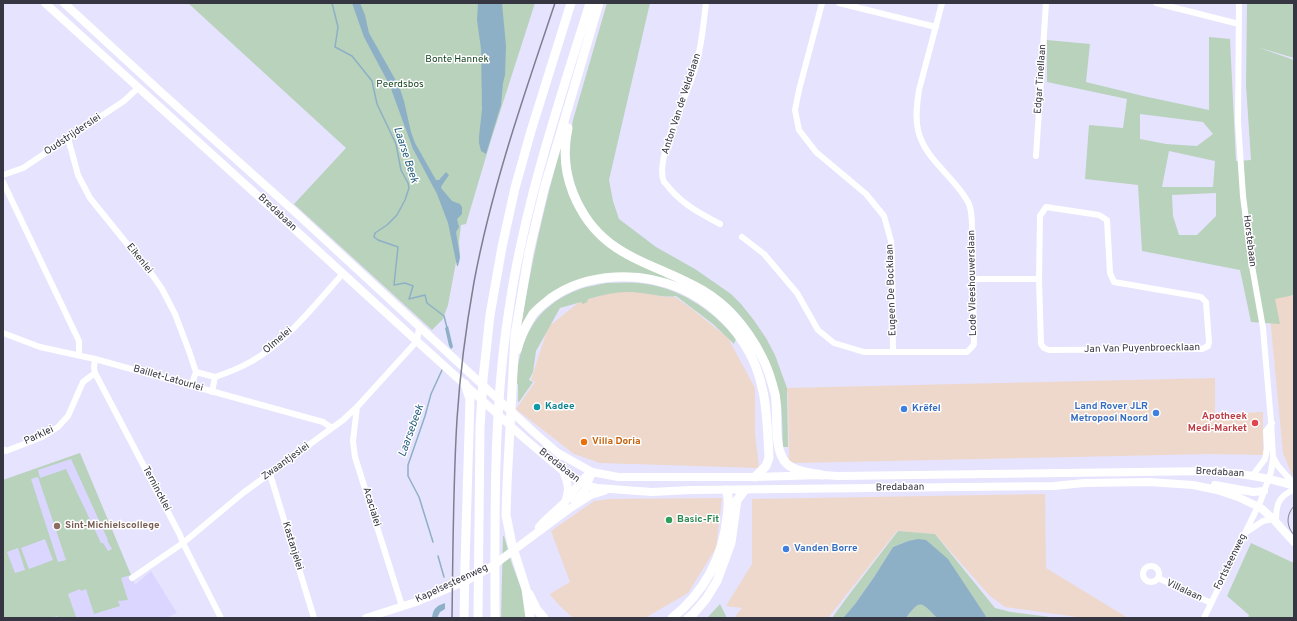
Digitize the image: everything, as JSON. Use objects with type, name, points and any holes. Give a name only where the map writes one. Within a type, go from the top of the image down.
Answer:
[{"type":"highway","points":[[478,618],[480,427],[490,315],[502,246],[515,188],[535,117],[572,3]]},
{"type":"highway","points":[[495,618],[496,442],[501,372],[508,315],[520,251],[535,187],[566,79],[590,3]]},
{"type":"highway","points":[[544,618],[537,610],[526,589],[508,527],[506,502],[515,335],[529,252],[544,189],[599,3]]},
{"type":"highway","points":[[574,88],[574,101],[565,138],[565,159],[569,181],[578,206],[586,219],[595,230],[614,247],[639,261],[677,277],[703,291],[724,305],[743,326],[764,359],[769,372],[775,395],[778,444],[782,458],[792,467],[822,475]]},
{"type":"highway","points":[[513,365],[519,341],[534,313],[562,290],[583,282],[618,277],[642,278],[681,289],[719,313],[744,342],[754,360],[760,376],[766,403],[769,458],[766,466],[754,477]]},
{"type":"highway","points":[[464,618],[470,399],[465,384]]},
{"type":"highway","points":[[672,618],[700,591],[711,573],[720,552],[727,523],[729,505],[726,490]]},
{"type":"highway","points":[[688,618],[706,599],[717,581],[731,543],[737,500],[745,490]]},
{"type":"highway","points":[[474,618],[478,586]]},
{"type":"highway","points":[[526,589],[530,618]]},
{"type":"main road","name":"Bredabaan","points":[[45,3],[508,424],[563,471],[583,484],[607,490],[652,492],[691,490],[1020,487],[1149,482],[1192,485],[1226,492],[1257,506],[1294,542]]},
{"type":"main road","name":"Bredabaan","points":[[64,3],[295,212],[538,436],[558,453],[592,472],[618,477],[754,477],[1213,471],[1269,478],[1294,485]]},
{"type":"main road","points":[[563,471],[568,485],[566,506]]},
{"type":"main road","name":"Kapelsesteenweg","points":[[366,618],[416,602],[468,580],[491,567],[532,536],[566,506],[592,472]]},
{"type":"main road","points":[[1020,487],[1026,485],[1028,480],[1022,473]]},
{"type":"main road","points":[[1253,492],[1259,490],[1262,481],[1256,476]]},
{"type":"main road","points":[[690,477],[685,481],[685,483],[687,489],[691,490]]},
{"type":"main road","points":[[1192,485],[1212,485],[1253,492],[1264,491]]},
{"type":"main road","name":"Kapelsesteenweg","points":[[566,506],[607,490]]},
{"type":"street","name":"Anton Van de Veldelaan","points":[[706,3],[702,44],[693,76],[666,150],[662,170],[664,182],[678,198],[696,211],[720,224]]},
{"type":"street","name":"Eugeen De Bocklaan","points":[[822,3],[795,110],[799,130],[816,152],[866,194],[884,216],[891,241],[892,254],[893,352]]},
{"type":"street","points":[[839,3],[936,27]]},
{"type":"street","name":"Lode Vleeshouwerslaan","points":[[742,237],[764,254],[797,293],[818,330],[834,343],[864,352],[967,352],[972,348],[974,344],[972,216],[969,205],[957,187],[939,167],[925,148],[918,131],[917,101],[942,3]]},
{"type":"street","name":"Edgar Tinellaan","points":[[1036,156],[1046,3]]},
{"type":"street","points":[[1156,3],[1239,24]]},
{"type":"street","name":"Horstebaan","points":[[1239,3],[1238,122],[1244,196],[1252,266],[1263,328],[1272,423],[1273,457],[1269,478],[1264,491]]},
{"type":"street","name":"Oudstrijderslei","points":[[3,175],[23,168],[124,101],[138,88]]},
{"type":"street","name":"Eikenlei","points":[[68,138],[78,175],[83,187],[162,290],[175,314],[196,372]]},
{"type":"street","points":[[3,182],[79,341],[79,355]]},
{"type":"street","name":"Jan Van Puyenbroecklaan","points":[[1046,207],[1099,215],[1107,220],[1110,273],[1114,282],[1201,296],[1206,302],[1210,342],[1208,346],[1202,349],[1049,350],[1044,348],[1041,344],[1039,279],[1040,216],[1046,207]]},
{"type":"street","name":"Olmelei","points":[[215,378],[253,361],[266,352],[289,332],[339,278]]},
{"type":"street","points":[[973,280],[1039,279]]},
{"type":"street","name":"Zwaantjeslei","points":[[132,578],[182,543],[243,492],[332,428],[357,407],[416,341],[418,327]]},
{"type":"street","name":"Baillet-Latourlei","points":[[3,333],[40,347],[95,359],[323,422],[332,428]]},
{"type":"street","name":"Ternincklei","points":[[95,359],[95,373],[180,535],[182,543],[221,618]]},
{"type":"street","points":[[191,386],[196,372],[215,378],[212,392]]},
{"type":"street","name":"Parklei","points":[[3,448],[6,451],[42,437],[58,427],[68,416],[84,382],[95,373]]},
{"type":"street","name":"Acacialei","points":[[357,407],[353,434],[355,457],[402,606]]},
{"type":"street","points":[[508,424],[516,415]]},
{"type":"street","points":[[1256,476],[1265,459],[1267,448],[1266,431],[1272,423]]},
{"type":"street","points":[[1273,457],[1278,466],[1294,485]]},
{"type":"street","name":"Kastanjelei","points":[[270,474],[314,618]]},
{"type":"street","points":[[1244,534],[1263,521],[1274,521],[1278,503],[1286,494],[1294,490]]},
{"type":"street","name":"Fortsteenweg","points":[[1204,618],[1264,491]]},
{"type":"street","name":"Villalaan","points":[[1158,578],[1211,603]]},
{"type":"shaded area","points":[[614,292],[641,292],[665,297],[675,297],[728,338],[755,388],[755,433],[759,468],[600,463],[574,454],[516,409],[535,382],[531,380],[548,327],[578,303]]},
{"type":"shaded area","points":[[1268,296],[1294,296],[1294,476],[1292,475],[1283,453]]},
{"type":"shaded area","points":[[1215,378],[1215,414],[1263,412],[1263,455],[1211,454],[795,463],[789,461],[788,395],[786,388]]},
{"type":"shaded area","name":"Sint-Michielscollege","points":[[80,453],[135,585],[151,571],[177,613],[166,618],[3,618],[3,480]]},
{"type":"shaded area","points":[[1045,494],[1046,568],[1128,618],[1084,618],[1005,607],[990,596],[935,534],[897,531],[828,618],[734,618],[742,608],[726,606],[752,564],[752,499]]},
{"type":"shaded area","points":[[722,498],[716,548],[688,593],[645,618],[573,618],[551,596],[550,594],[570,582],[551,531],[594,501],[609,499]]},
{"type":"green space","name":"Peerdsbos","points":[[188,3],[535,3],[466,224],[461,225],[459,241],[460,257],[459,263],[456,262],[448,305],[443,319],[432,330],[294,204],[346,148]]},
{"type":"green space","points":[[607,3],[650,3],[609,180],[613,201],[619,219],[656,247],[695,269],[731,294],[753,319],[775,355],[787,388],[788,447],[783,447],[781,404],[774,374],[757,339],[742,318],[718,295],[684,276],[630,251],[614,241],[594,222],[577,192],[570,162],[570,142],[573,120]]},
{"type":"green space","points":[[1247,3],[1294,3],[1294,58],[1257,47],[1294,60],[1294,295],[1275,299],[1280,324],[1251,322],[1240,270],[1142,251],[1138,185],[1085,179],[1089,125],[1123,128],[1127,99],[1047,82],[1047,40],[1090,44],[1086,82],[1209,110],[1209,37],[1230,39],[1236,161],[1251,160],[1246,85]],"holes":[[[1140,114],[1203,122],[1213,134],[1197,146],[1166,144],[1140,139]],[[1169,151],[1215,161],[1213,187],[1162,187]],[[1216,193],[1216,216],[1197,235],[1179,235],[1173,216],[1172,195]]]},
{"type":"green space","points":[[561,147],[563,170],[569,195],[579,214],[597,236],[715,302],[731,322],[659,279],[580,281],[521,326],[538,236]]},
{"type":"green space","points":[[607,283],[652,285],[680,294],[705,309],[716,318],[736,339],[734,344],[713,324],[676,296],[628,292],[595,297],[588,299],[587,302],[583,304],[581,302],[560,308],[536,351],[533,372],[529,380],[533,382],[518,402],[518,385],[516,382],[521,351],[526,337],[541,314],[564,296],[583,288]]},
{"type":"green space","name":"Sint-Michielscollege","points":[[80,453],[131,575],[121,578],[128,600],[118,601],[120,606],[94,614],[86,589],[81,591],[80,589],[68,594],[76,617],[58,618],[57,616],[52,618],[3,618],[3,480]],"holes":[[[71,459],[112,549],[108,551],[103,543],[101,543],[66,469],[40,478],[38,470]],[[38,477],[66,560],[58,562],[31,479]],[[45,539],[53,560],[29,569],[21,548]],[[18,548],[25,570],[15,573],[7,552]]]},
{"type":"green space","points":[[898,531],[935,534],[995,608],[1011,612],[1058,618],[987,618],[926,540],[908,541],[893,547],[855,604],[843,618],[832,618]]},
{"type":"green space","points":[[503,536],[524,596],[528,618],[501,618]]},
{"type":"green space","points":[[1251,543],[1294,563],[1294,618],[1248,618],[1249,615],[1227,596]]},
{"type":"green space","points":[[720,604],[726,618],[707,618]]},
{"type":"green space","points":[[918,604],[927,607],[937,618],[906,618]]},
{"type":"water","points":[[352,3],[360,3],[365,15],[369,33],[399,86],[415,143],[436,180],[439,180],[446,172],[449,175],[441,188],[452,201],[460,204],[462,207],[462,214],[457,219],[459,227],[456,232],[460,257],[458,266],[448,223],[437,194],[413,149],[390,86],[364,37]]},
{"type":"water","points":[[478,3],[502,3],[506,46],[505,75],[501,105],[486,154],[481,151],[479,143],[482,109],[481,49],[477,20]]},
{"type":"water","points":[[448,326],[453,347],[451,349],[445,328]]},
{"type":"water","points":[[918,539],[926,540],[948,559],[987,618],[937,618],[921,604],[914,608],[906,618],[843,618],[855,604],[893,547]]},
{"type":"water","points":[[445,603],[445,609],[440,612],[437,618],[432,618],[433,612],[436,608]]},
{"type":"waterway","name":"Laarse Beek","points":[[332,3],[338,27],[335,47],[352,56],[372,81],[377,104],[396,144],[401,170],[409,188],[405,200],[397,215],[387,225],[375,233],[374,237],[378,240],[398,247],[394,285],[405,283],[413,286],[409,299],[425,295],[427,303],[444,316],[447,328]]},
{"type":"waterway","name":"Laarsebeek","points":[[433,542],[419,497],[408,476],[408,465],[431,394],[442,370]]},
{"type":"waterway","name":"Laarsebeek","points":[[438,556],[444,577]]},
{"type":"tram line","points":[[1294,506],[1288,517],[1288,524],[1294,535]]},
{"type":"railway","points":[[452,618],[457,419],[471,299],[481,246],[499,176],[520,106],[555,3]]},
{"type":"place","name":"Kadee","points":[[537,407]]},
{"type":"place","name":"Krëfel","points":[[904,409]]},
{"type":"place","name":"Land Rover JLR Metropool Noord","points":[[1156,413]]},
{"type":"place","name":"Apotheek Medi-Market","points":[[1255,423]]},
{"type":"place","name":"Villa Doria","points":[[584,442]]},
{"type":"place","name":"Basic-Fit","points":[[669,520]]},
{"type":"place","name":"Sint-Michielscollege","points":[[57,526]]},
{"type":"place","name":"Vanden Borre","points":[[786,549]]},
{"type":"park label","name":"Bonte Hannek","points":[[457,60]]}]
